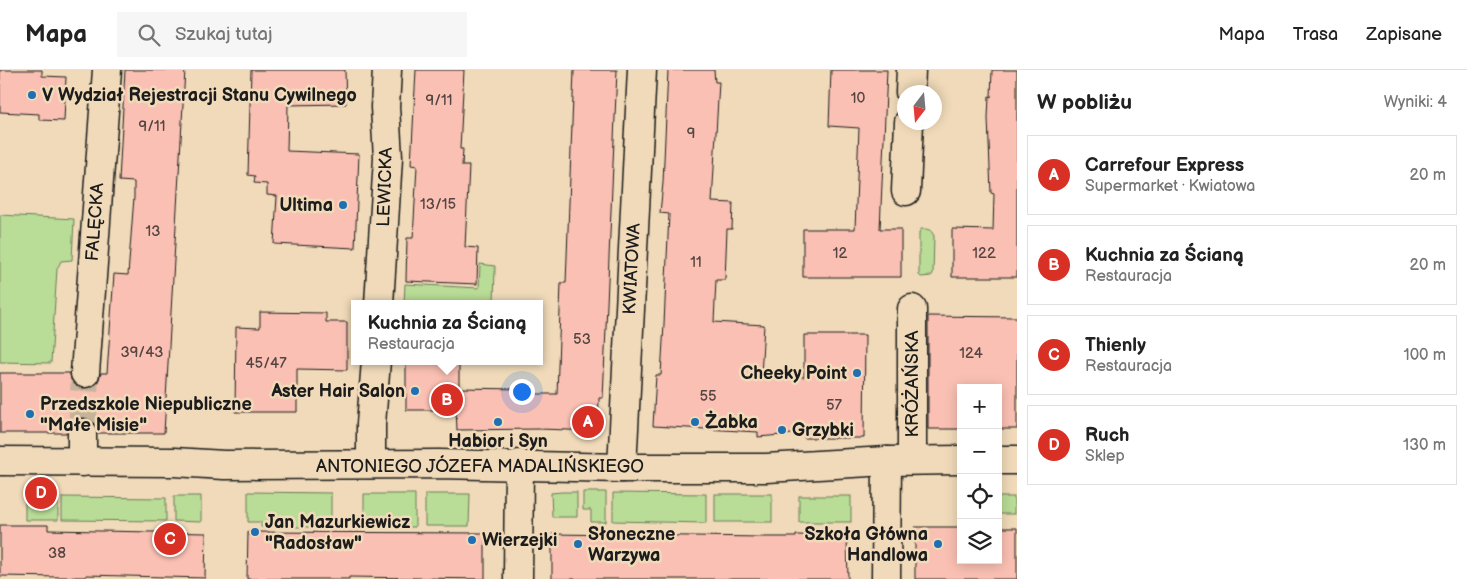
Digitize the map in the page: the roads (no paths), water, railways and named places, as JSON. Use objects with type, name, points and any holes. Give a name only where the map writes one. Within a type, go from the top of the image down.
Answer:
[{"type":"street","name":"FALĘCKA","points":[[85,373],[107,70]]},
{"type":"street","name":"LEWICKA","points":[[380,300],[388,158],[385,107],[387,70]]},
{"type":"street","name":"KWIATOWA","points":[[622,468],[642,70]]},
{"type":"street","points":[[910,85],[911,70]]},
{"type":"street","points":[[906,191],[909,130]]},
{"type":"street","name":"KRÓŻAŃSKA","points":[[886,579],[899,460],[912,309]]},
{"type":"street","points":[[371,464],[371,424],[376,365]]},
{"type":"street","points":[[82,433],[82,462]]},
{"type":"street","name":"ANTONIEGO JÓZEFA MADALIŃSKIEGO","points":[[0,461],[174,462],[224,465],[519,464],[622,468],[766,468],[899,460],[957,460]]},
{"type":"street","points":[[1002,460],[1017,460]]},
{"type":"street","points":[[518,579],[519,464]]},
{"type":"tunnel","points":[[82,433],[85,373]]},
{"type":"place","name":"V Wydział Rejestracji Stanu Cywilnego","points":[[32,95]]},
{"type":"place","name":"Ultima","points":[[343,205]]},
{"type":"place","name":"Cheeky Point","points":[[857,373]]},
{"type":"place","name":"Aster Hair Salon","points":[[415,391]]},
{"type":"place","name":"Kuchnia za Ścianą","points":[[447,400]]},
{"type":"place","name":"Przedszkole Niepubliczne \"Małe Misie\"","points":[[30,414]]},
{"type":"place","name":"Habior i Syn","points":[[498,422]]},
{"type":"place","name":"Carrefour Express","points":[[588,422]]},
{"type":"place","name":"Żabka","points":[[695,422]]},
{"type":"place","name":"Grzybki","points":[[782,430]]},
{"type":"place","name":"Ruch","points":[[41,493]]},
{"type":"place","name":"Jan Mazurkiewicz \"Radosław\"","points":[[255,532]]},
{"type":"place","name":"Thienly","points":[[170,539]]},
{"type":"place","name":"Wierzejki","points":[[472,540]]},
{"type":"place","name":"Słoneczne Warzywa","points":[[578,544]]},
{"type":"place","name":"Szkoła Główna Handlowa","points":[[938,544]]}]
